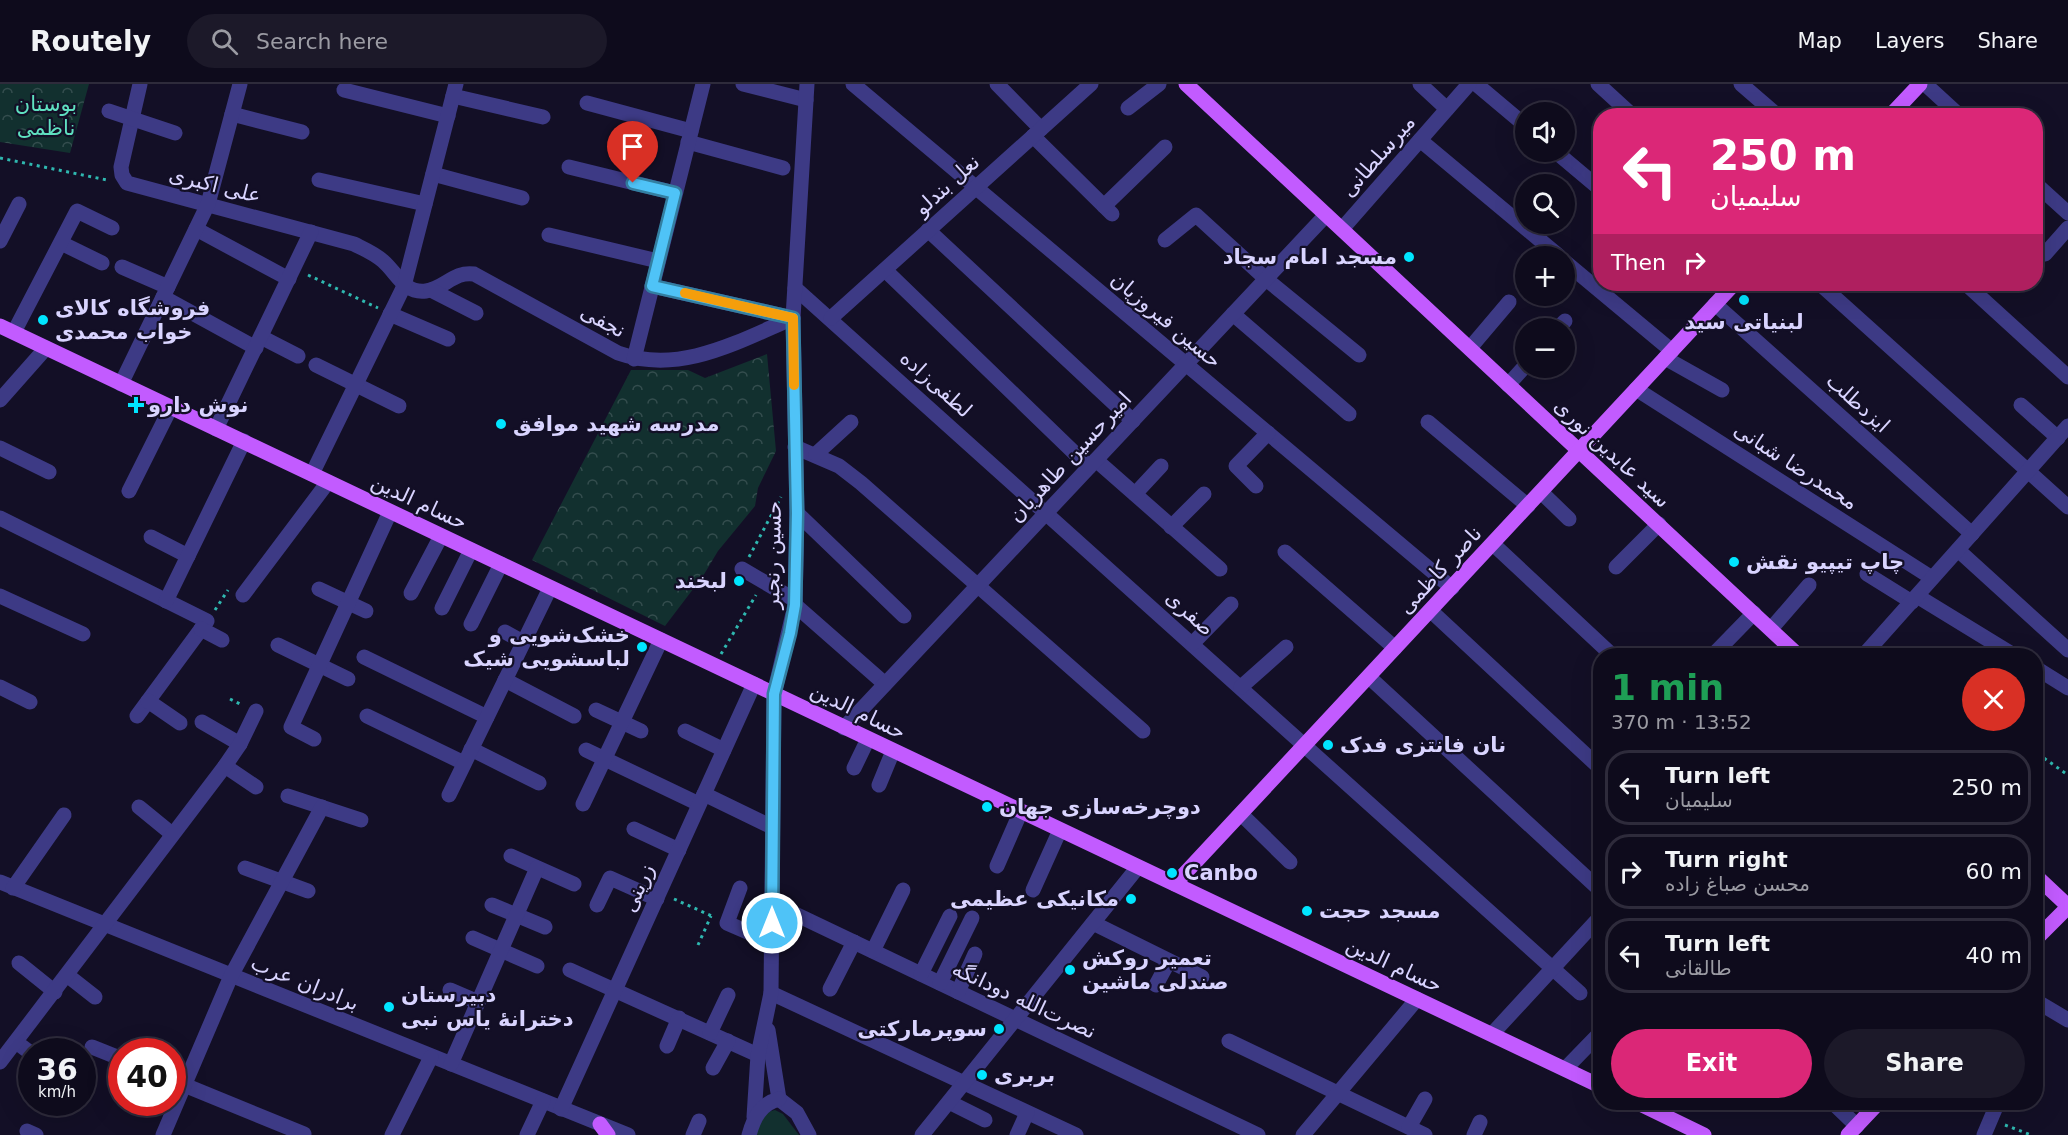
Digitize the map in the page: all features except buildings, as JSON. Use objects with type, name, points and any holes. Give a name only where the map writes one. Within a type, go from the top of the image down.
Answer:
[{"type":"main road","name":"سید عابدین نوری","points":[[1186,84],[1791,648]]},
{"type":"main road","points":[[1898,108],[1920,84]]},
{"type":"main road","name":"ناصر کاظمی","points":[[1176,884],[1727,291]]},
{"type":"main road","name":"حسام الدین","points":[[7,329],[1593,1083]]},
{"type":"main road","points":[[2043,883],[2068,907],[2043,932]]},
{"type":"main road","points":[[1655,1110],[1704,1135]]},
{"type":"main road","points":[[1853,1130],[1872,1110]]},
{"type":"street","points":[[131,185],[122,175],[121,167],[140,84]]},
{"type":"street","points":[[121,384],[208,204],[240,84]]},
{"type":"street","points":[[634,359],[703,84]]},
{"type":"street","points":[[743,84],[806,100]]},
{"type":"street","name":"حسین رنجبر","points":[[749,1135],[754,1117],[758,1055],[767,1024],[771,993],[774,694],[790,633],[795,602],[797,513],[794,470],[793,318],[807,84]]},
{"type":"street","name":"حسین فیروزیان","points":[[853,84],[1452,588]]},
{"type":"street","points":[[997,84],[1108,210],[1165,147]]},
{"type":"street","name":"نعل بندلو","points":[[831,318],[1091,84]]},
{"type":"street","points":[[1128,108],[1159,84]]},
{"type":"street","points":[[1420,84],[1447,109]]},
{"type":"street","name":"میرسلطانی","points":[[1342,229],[1469,84]]},
{"type":"street","points":[[1476,84],[1515,117]]},
{"type":"street","points":[[1598,84],[1624,108]]},
{"type":"street","points":[[1741,84],[1769,108]]},
{"type":"street","points":[[1925,84],[1951,108]]},
{"type":"street","points":[[344,90],[448,116]]},
{"type":"street","points":[[312,474],[404,286],[454,90],[543,117]]},
{"type":"street","points":[[587,103],[783,168]]},
{"type":"street","points":[[110,111],[175,133]]},
{"type":"street","points":[[232,114],[302,132]]},
{"type":"street","points":[[1420,140],[1546,246]]},
{"type":"street","points":[[1568,162],[1593,183]]},
{"type":"street","points":[[569,167],[675,193]]},
{"type":"street","points":[[433,174],[522,198]]},
{"type":"street","points":[[319,180],[425,204]]},
{"type":"street","name":"علی اکبری","points":[[131,185],[311,232],[370,251],[392,269],[404,286]]},
{"type":"street","points":[[2043,190],[2068,213]]},
{"type":"street","points":[[0,241],[19,204]]},
{"type":"street","points":[[7,329],[61,243],[67,218],[77,212],[112,228]]},
{"type":"street","points":[[1165,240],[1196,215],[1266,279],[1359,355]]},
{"type":"street","name":"امیرحسین طاهریان","points":[[844,728],[1326,215]]},
{"type":"street","points":[[2045,255],[2068,228]]},
{"type":"street","points":[[196,229],[291,274]]},
{"type":"street","points":[[928,230],[1132,421]]},
{"type":"street","points":[[216,429],[311,232]]},
{"type":"street","points":[[549,235],[658,261]]},
{"type":"street","points":[[61,243],[102,263]]},
{"type":"street","points":[[122,267],[259,342],[298,356]]},
{"type":"street","points":[[885,270],[1093,463],[1135,495],[1220,569]]},
{"type":"street","points":[[1575,271],[1593,287]]},
{"type":"street","name":"نجفی","points":[[431,290],[459,274],[474,274],[618,353],[634,359],[662,361],[710,354],[793,318]]},
{"type":"street","points":[[404,286],[414,291],[431,290],[476,313]]},
{"type":"street","points":[[652,286],[793,318]]},
{"type":"street","name":"لطفی‌زاده","points":[[795,288],[1047,512]]},
{"type":"street","points":[[1597,291],[1668,355],[1722,390]]},
{"type":"street","points":[[1828,291],[2068,507]]},
{"type":"street","points":[[1974,291],[2068,377]]},
{"type":"street","points":[[1470,348],[1509,302]]},
{"type":"street","name":"ایزدطلب","points":[[1715,304],[1972,534]]},
{"type":"street","points":[[390,314],[447,339]]},
{"type":"street","points":[[1233,314],[1349,414]]},
{"type":"street","points":[[0,400],[46,348]]},
{"type":"street","points":[[316,366],[399,406]]},
{"type":"street","points":[[1509,385],[1515,378]]},
{"type":"street","name":"محمدرضا شبانی","points":[[1636,389],[1932,578]]},
{"type":"street","points":[[1870,648],[2063,432],[2021,405]]},
{"type":"street","points":[[129,491],[171,407]]},
{"type":"street","points":[[816,454],[850,422]]},
{"type":"street","points":[[1428,422],[1528,506]]},
{"type":"street","points":[[1256,486],[1236,466],[1268,433]]},
{"type":"street","points":[[166,601],[244,441]]},
{"type":"street","points":[[795,447],[816,454],[839,466],[861,483],[1143,731]]},
{"type":"street","points":[[0,448],[49,472]]},
{"type":"street","points":[[1135,495],[1161,466]]},
{"type":"street","points":[[243,595],[328,482]]},
{"type":"street","points":[[1541,492],[1569,519]]},
{"type":"street","points":[[1172,527],[1204,494]]},
{"type":"street","points":[[314,739],[291,727],[390,512]]},
{"type":"street","name":"صفری","points":[[1047,512],[1580,993]]},
{"type":"street","points":[[797,513],[904,616]]},
{"type":"street","points":[[0,518],[166,601],[204,625],[222,640]]},
{"type":"street","points":[[1616,567],[1659,524]]},
{"type":"street","points":[[411,593],[441,536]]},
{"type":"street","points":[[151,537],[188,556]]},
{"type":"street","points":[[1492,544],[1604,648]]},
{"type":"street","points":[[442,608],[471,550]]},
{"type":"street","points":[[1958,550],[2068,650]]},
{"type":"street","points":[[1285,552],[1395,648]]},
{"type":"street","points":[[471,624],[501,564]]},
{"type":"street","points":[[742,569],[765,581],[795,602],[885,684]]},
{"type":"street","points":[[1867,574],[2001,648]]},
{"type":"street","points":[[1771,629],[1809,585]]},
{"type":"street","points":[[448,795],[550,588]]},
{"type":"street","points":[[319,589],[366,610]]},
{"type":"street","points":[[0,596],[83,634]]},
{"type":"street","points":[[1193,643],[1232,604]]},
{"type":"street","points":[[1431,611],[1593,761]]},
{"type":"street","points":[[1719,648],[1754,613]]},
{"type":"street","points":[[137,716],[204,625]]},
{"type":"street","points":[[505,632],[523,642]]},
{"type":"street","points":[[583,804],[661,640]]},
{"type":"street","points":[[278,645],[348,680]]},
{"type":"street","points":[[1241,687],[1286,647]]},
{"type":"street","points":[[364,657],[487,717]]},
{"type":"street","points":[[2043,672],[2068,688]]},
{"type":"street","points":[[1369,677],[1593,884]]},
{"type":"street","points":[[505,680],[574,716]]},
{"type":"street","name":"زرینی","points":[[561,1109],[754,684]]},
{"type":"street","points":[[0,687],[30,702]]},
{"type":"street","points":[[148,701],[180,723]]},
{"type":"street","points":[[0,1061],[55,992],[225,766],[240,744],[256,711]]},
{"type":"street","points":[[596,711],[641,731]]},
{"type":"street","points":[[367,716],[539,783]]},
{"type":"street","points":[[202,722],[240,744]]},
{"type":"street","points":[[685,731],[724,750]]},
{"type":"street","points":[[854,768],[868,739]]},
{"type":"street","points":[[586,750],[772,827]]},
{"type":"street","points":[[879,785],[893,751]]},
{"type":"street","points":[[225,766],[256,787]]},
{"type":"street","points":[[288,796],[361,820]]},
{"type":"street","points":[[139,807],[172,834]]},
{"type":"street","points":[[186,1066],[231,976],[322,807]]},
{"type":"street","points":[[997,866],[1021,811]]},
{"type":"street","points":[[1241,814],[1290,862]]},
{"type":"street","points":[[7,885],[64,815]]},
{"type":"street","points":[[634,828],[679,850]]},
{"type":"street","points":[[1033,890],[1060,830]]},
{"type":"street","points":[[511,856],[574,884]]},
{"type":"street","points":[[922,1135],[1138,867]]},
{"type":"street","points":[[245,868],[308,891]]},
{"type":"street","points":[[451,1064],[537,868]]},
{"type":"street","points":[[597,905],[610,878],[658,895]]},
{"type":"street","name":"برادران عرب","points":[[7,885],[543,1101],[604,1130],[628,1135]]},
{"type":"street","points":[[740,888],[727,923],[772,943]]},
{"type":"street","points":[[873,951],[903,890]]},
{"type":"street","name":"نصرت‌الله دودانگه","points":[[772,903],[1258,1135]]},
{"type":"street","points":[[492,905],[545,927]]},
{"type":"street","points":[[921,974],[950,916]]},
{"type":"street","points":[[940,983],[972,918]]},
{"type":"street","points":[[1093,923],[1202,977]]},
{"type":"street","points":[[1492,1034],[1593,924]]},
{"type":"street","points":[[473,938],[537,966]]},
{"type":"street","points":[[830,989],[854,942]]},
{"type":"street","points":[[958,992],[975,954]]},
{"type":"street","points":[[1156,985],[1169,961]]},
{"type":"street","points":[[19,963],[55,992]]},
{"type":"street","points":[[570,970],[758,1055]]},
{"type":"street","points":[[67,975],[95,997]]},
{"type":"street","points":[[450,990],[478,1002]]},
{"type":"street","points":[[771,993],[1076,1135]]},
{"type":"street","points":[[710,1033],[728,995]]},
{"type":"street","points":[[1303,1135],[1417,999]]},
{"type":"street","points":[[2043,1010],[2068,1020]]},
{"type":"street","points":[[667,1046],[679,1018]]},
{"type":"street","name":"حسین رنجبر","points":[[767,1024],[779,1099]]},
{"type":"street","points":[[1565,1069],[1593,1040]]},
{"type":"street","points":[[713,1068],[728,1041]]},
{"type":"street","points":[[1229,1041],[1425,1135]]},
{"type":"street","points":[[392,1135],[431,1056]]},
{"type":"street","points":[[186,1085],[304,1134]]},
{"type":"street","points":[[754,1117],[768,1103],[779,1099],[797,1113],[809,1135]]},
{"type":"street","points":[[1410,1127],[1425,1099]]},
{"type":"street","points":[[527,1135],[543,1101]]},
{"type":"street","points":[[949,1102],[985,1120]]},
{"type":"street","points":[[1838,1110],[1853,1130]]},
{"type":"street","points":[[1984,1135],[1994,1110]]},
{"type":"street","points":[[1017,1135],[1027,1113]]},
{"type":"street","points":[[163,1135],[168,1116]]},
{"type":"path","points":[[0,158],[131,185]]},
{"type":"path","points":[[291,274],[390,314]]},
{"type":"path","points":[[742,569],[794,470]]},
{"type":"path","points":[[714,666],[765,581]]},
{"type":"path","points":[[204,625],[230,588],[243,595]]},
{"type":"path","points":[[2043,758],[2068,775]]},
{"type":"path","points":[[658,895],[727,923]]},
{"type":"path","points":[[698,945],[711,916]]},
{"type":"path","points":[[1990,1119],[2031,1135]]},
{"type":"green space","name":"بوستان ناظمی","points":[[0,84],[89,84],[70,153],[0,142]]},
{"type":"green space","points":[[767,354],[776,451],[758,488],[755,506],[718,551],[703,576],[665,626],[532,560],[631,370],[688,370],[705,378]]},
{"type":"green space","points":[[775,1110],[783,1114],[799,1135],[754,1135],[761,1119],[767,1113]]},
{"type":"slow traffic","points":[[685,293],[793,318],[794,385]]},
{"type":"place","name":"مسجد امام سجاد","points":[[1409,257]]},
{"type":"place","name":"لبنیاتی سید","points":[[1744,300]]},
{"type":"place","name":"فروشگاه کالای خواب محمدی","points":[[43,320]]},
{"type":"place","name":"نوش دارو","points":[[136,405]]},
{"type":"place","name":"مدرسه شهید موافق","points":[[501,424]]},
{"type":"place","name":"چاپ تیپیو نقش","points":[[1734,562]]},
{"type":"place","name":"لبخند","points":[[739,581]]},
{"type":"place","name":"خشک‌شویی و لباسشویی شیک","points":[[642,647]]},
{"type":"place","name":"نان فانتزی فدک","points":[[1328,745]]},
{"type":"place","name":"دوچرخه‌سازی جهان","points":[[987,807]]},
{"type":"place","name":"Canbo","points":[[1172,873]]},
{"type":"place","name":"مکانیکی عظیمی","points":[[1131,899]]},
{"type":"place","name":"مسجد حجت","points":[[1307,911]]},
{"type":"place","name":"تعمیر روکش صندلی ماشین","points":[[1070,970]]},
{"type":"place","name":"دبیرستان دخترانهٔ یاس نبی","points":[[389,1007]]},
{"type":"place","name":"سوپرمارکتی","points":[[999,1029]]},
{"type":"place","name":"بربری","points":[[982,1075]]},
{"type":"route","points":[[633,183],[675,193],[652,286],[793,318],[794,470],[797,513],[795,605],[774,694],[772,719],[772,923]]}]
